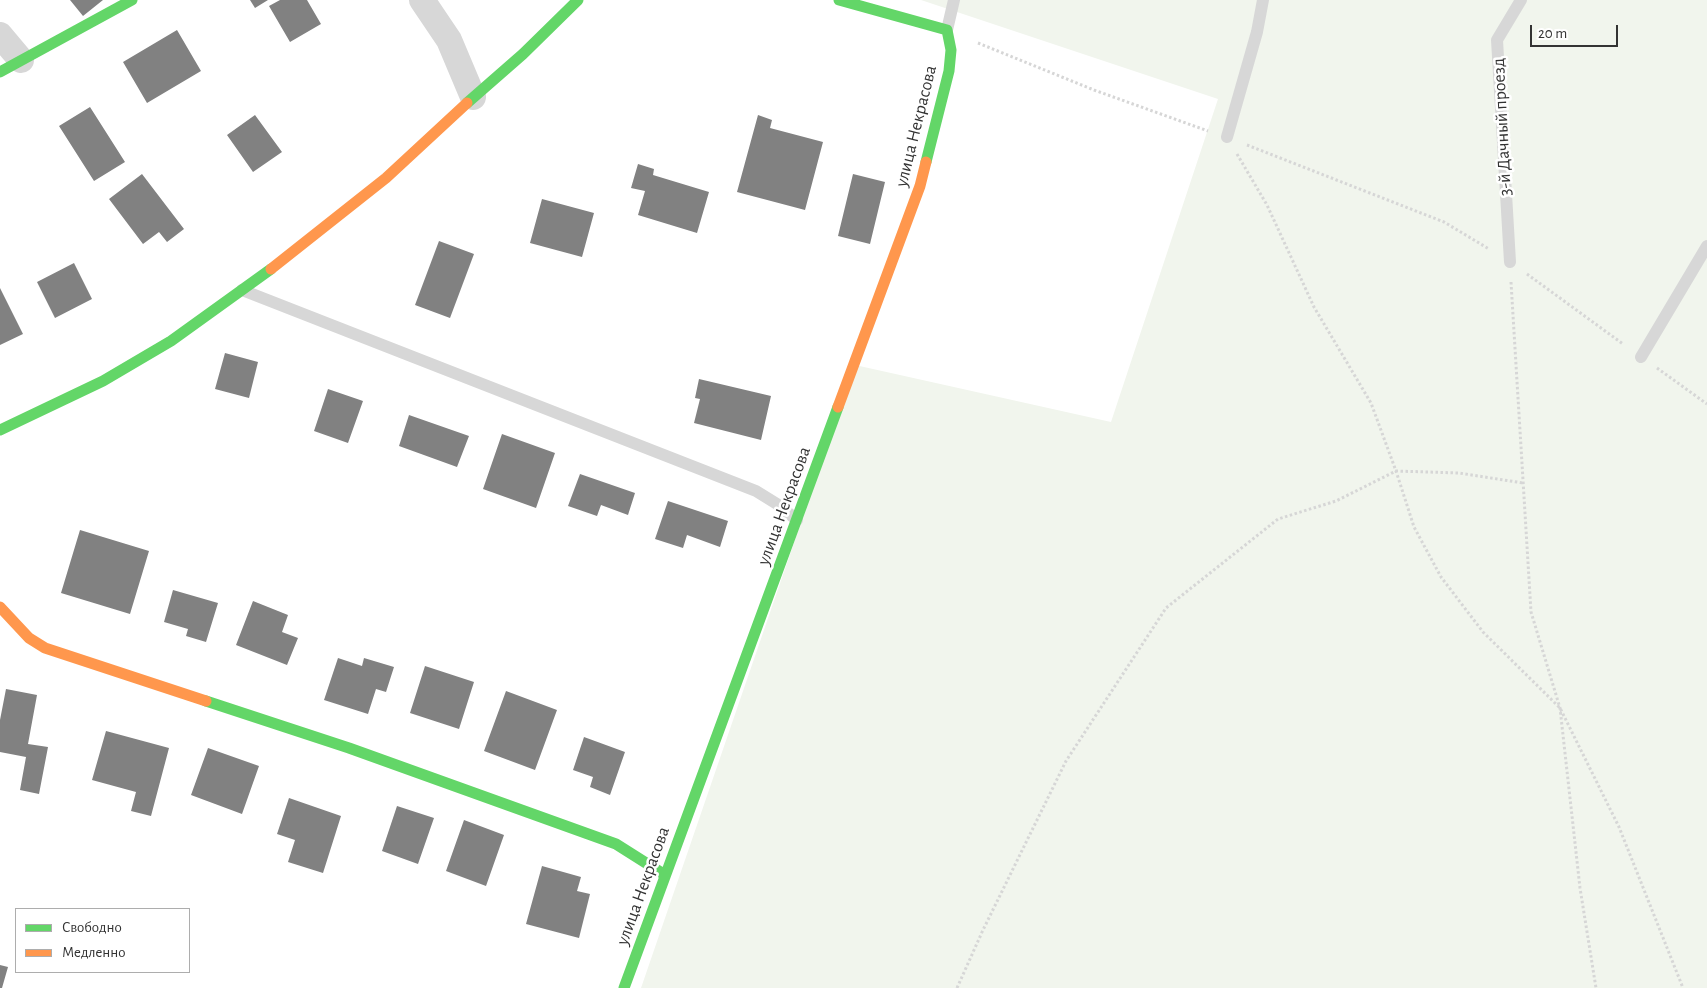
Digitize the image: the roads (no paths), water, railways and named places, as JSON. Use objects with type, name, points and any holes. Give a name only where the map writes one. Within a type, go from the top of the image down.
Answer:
[{"type":"street","points":[[0,35],[11,66],[132,0]]},
{"type":"street","points":[[422,0],[448,40],[473,98]]},
{"type":"street","points":[[0,430],[103,381],[162,346],[242,290],[339,217],[386,178],[523,54],[578,0]]},
{"type":"street","points":[[839,0],[947,30]]},
{"type":"street","name":"улица Некрасова","points":[[624,988],[920,186],[949,72],[951,50],[947,30]]},
{"type":"street","points":[[0,607],[29,638],[45,648],[349,748],[607,841],[638,856],[665,875]]},
{"type":"lane","points":[[947,30],[954,0]]},
{"type":"lane","points":[[1227,137],[1257,32],[1263,0]]},
{"type":"lane","name":"3-й Дачный проезд","points":[[1510,262],[1497,40],[1521,0]]},
{"type":"lane","points":[[1641,357],[1707,246]]},
{"type":"lane","points":[[242,290],[756,491],[777,504],[797,520]]}]
